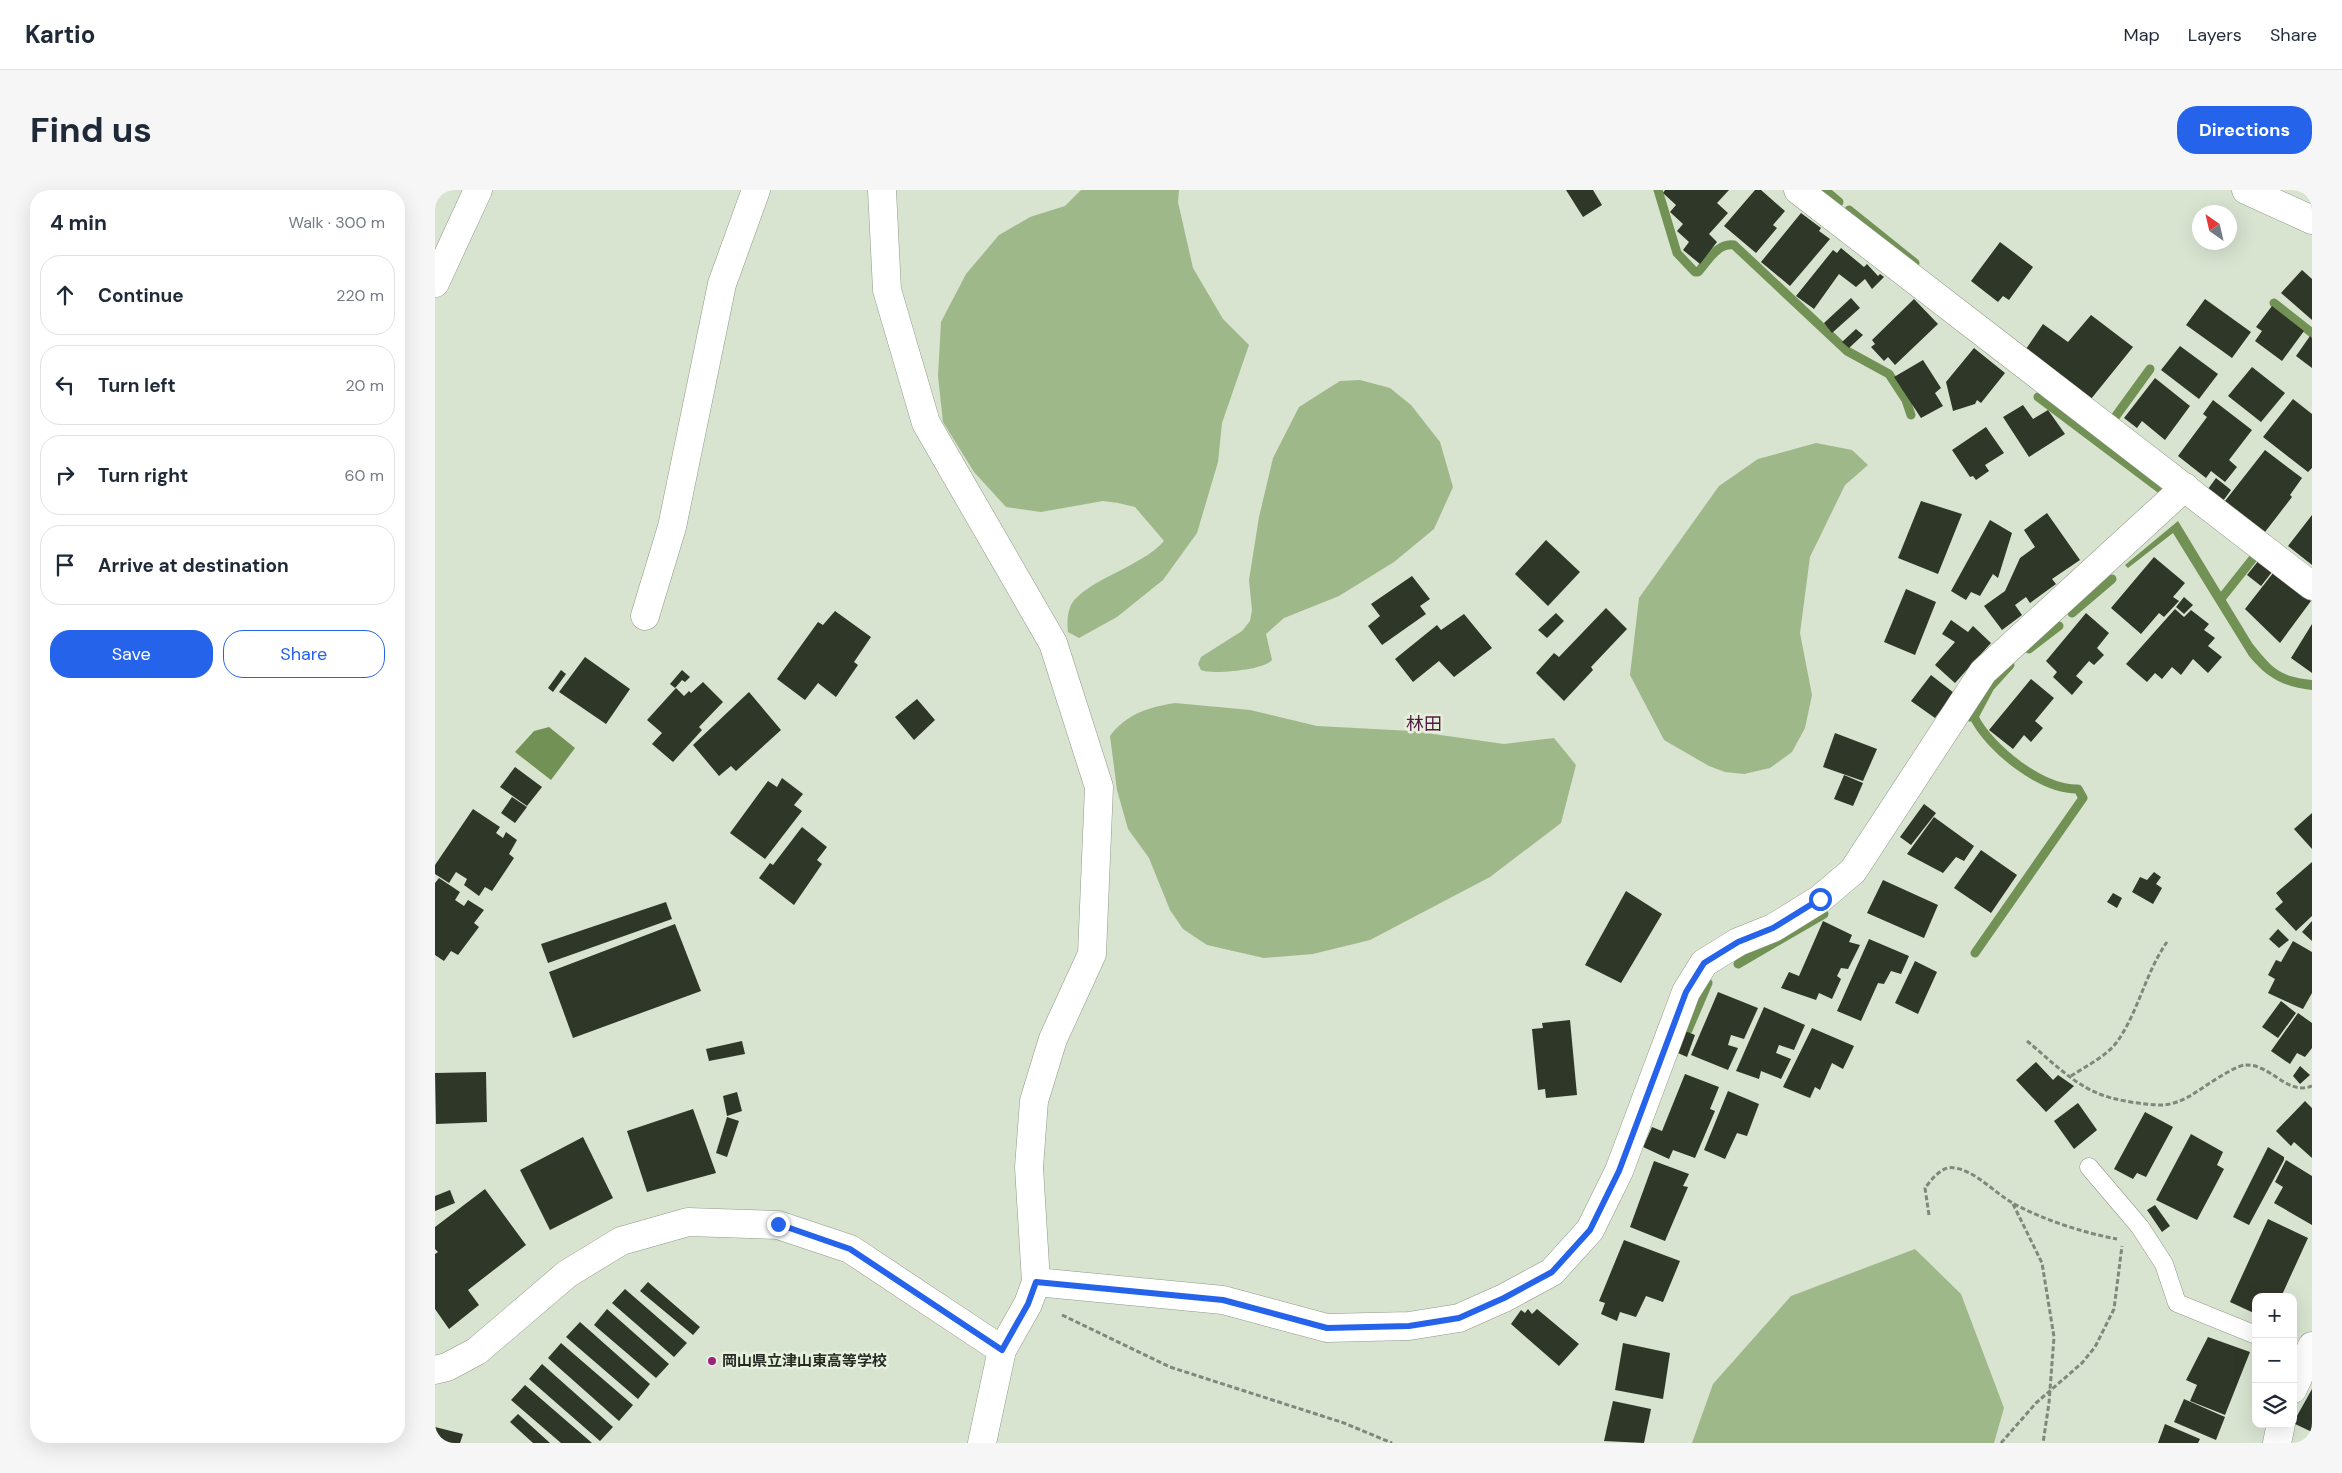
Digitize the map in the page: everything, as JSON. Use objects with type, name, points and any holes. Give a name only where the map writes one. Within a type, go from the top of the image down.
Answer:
[{"type":"street","points":[[435,283],[478,190]]},
{"type":"street","points":[[645,616],[672,526],[722,284],[756,190]]},
{"type":"street","points":[[882,190],[887,290],[926,423],[1053,642],[1099,787],[1100,819],[1092,954],[1053,1038],[1034,1102],[1029,1167],[1033,1289],[1002,1350],[981,1443]]},
{"type":"street","points":[[1798,190],[2312,586]]},
{"type":"street","points":[[2246,190],[2312,220]]},
{"type":"street","points":[[1033,1289],[1223,1300],[1327,1328],[1409,1326],[1459,1318],[1552,1272],[1590,1230],[1619,1171],[1686,992],[1704,963],[1738,942],[1773,928],[1820,899],[1853,871],[1983,672],[2185,487]]},
{"type":"street","points":[[435,1370],[447,1368],[477,1351],[567,1274],[621,1241],[688,1222],[778,1224],[850,1249],[1002,1350]]},
{"type":"street","points":[[2295,1383],[2304,1350]]},
{"type":"street","points":[[2277,1443],[2280,1428]]},
{"type":"lane","points":[[2089,1167],[2140,1227],[2164,1264],[2177,1303],[2252,1332]]},
{"type":"path","points":[[2071,1076],[2105,1053],[2119,1040],[2132,1015],[2143,984],[2167,942]]},
{"type":"path","points":[[2027,1041],[2071,1076],[2098,1094],[2161,1105],[2178,1102],[2245,1064],[2260,1067],[2297,1088],[2305,1089],[2312,1086]]},
{"type":"path","points":[[1929,1215],[1925,1188],[1943,1169],[1954,1167],[1969,1174],[2013,1203],[2055,1221],[2095,1234],[2122,1240],[2114,1309],[2095,1347],[2082,1363],[2036,1403],[2001,1443]]},
{"type":"path","points":[[2013,1203],[2042,1263],[2054,1337],[2043,1443]]},
{"type":"path","points":[[1033,1289],[1068,1319],[1170,1367],[1344,1423],[1391,1443]]},
{"type":"shaded area","points":[[1081,190],[1179,190],[1178,202],[1193,268],[1223,319],[1249,345],[1222,423],[1218,462],[1197,533],[1163,580],[1117,617],[1079,638],[1068,632],[1067,625],[1071,605],[1078,596],[1088,588],[1155,550],[1164,541],[1135,507],[1118,503],[1103,501],[1041,512],[1006,507],[974,472],[943,422],[938,376],[941,322],[966,274],[999,235],[1030,217],[1065,206]]},
{"type":"shaded area","points":[[1360,380],[1390,388],[1411,405],[1440,442],[1453,487],[1434,529],[1394,562],[1339,596],[1284,618],[1266,634],[1272,660],[1267,664],[1238,671],[1215,672],[1201,670],[1198,664],[1201,657],[1242,631],[1250,621],[1252,610],[1249,580],[1259,517],[1273,458],[1299,407],[1340,381]]},
{"type":"shaded area","points":[[1816,443],[1852,450],[1868,465],[1845,485],[1810,557],[1800,633],[1812,695],[1805,728],[1792,752],[1770,768],[1744,774],[1725,772],[1709,766],[1664,740],[1630,675],[1639,598],[1719,486],[1758,459]]},
{"type":"shaded area","points":[[2178,521],[2252,643],[2277,670],[2291,676],[2312,680],[2312,690],[2285,684],[2269,676],[2256,664],[2249,656],[2173,533],[2128,568],[2125,565]]},
{"type":"shaded area","points":[[1175,703],[1250,710],[1317,726],[1412,731],[1504,744],[1554,738],[1576,765],[1561,823],[1490,877],[1370,940],[1313,954],[1264,958],[1207,945],[1183,929],[1170,910],[1149,858],[1128,829],[1117,790],[1110,736],[1116,728],[1131,717],[1147,709]]},
{"type":"shaded area","points":[[549,727],[575,748],[551,780],[515,752],[534,731]]},
{"type":"shaded area","points":[[1915,1249],[1961,1294],[2004,1408],[1994,1443],[1692,1443],[1713,1384],[1791,1296]]},
{"type":"building","points":[[1566,190],[1593,190],[1602,205],[1583,217]]},
{"type":"building","points":[[1665,190],[1729,190],[1717,203],[1728,213],[1709,234],[1717,242],[1700,264],[1683,250],[1689,242],[1677,231],[1683,224],[1670,212],[1676,205],[1663,193]]},
{"type":"building","points":[[1755,190],[1761,190],[1785,211],[1773,225],[1777,228],[1756,253],[1724,226]]},
{"type":"building","points":[[1801,213],[1821,228],[1819,231],[1830,239],[1790,286],[1761,262]]},
{"type":"building","points":[[2000,242],[2033,267],[2009,300],[2003,296],[1998,302],[1971,281]]},
{"type":"building","points":[[1841,248],[1864,267],[1867,264],[1878,276],[1880,274],[1884,277],[1872,289],[1865,279],[1856,287],[1839,274],[1814,309],[1796,296],[1833,250],[1837,253]]},
{"type":"building","points":[[2302,270],[2312,279],[2312,320],[2281,293]]},
{"type":"building","points":[[1851,298],[1860,308],[1832,333],[1824,323]]},
{"type":"building","points":[[1914,299],[1938,324],[1895,365],[1888,357],[1884,361],[1871,347],[1875,344],[1872,340]]},
{"type":"building","points":[[2205,299],[2251,332],[2232,358],[2186,325]]},
{"type":"building","points":[[2272,306],[2304,331],[2282,361],[2255,341],[2262,331],[2256,327]]},
{"type":"building","points":[[2091,315],[2133,347],[2091,399],[2026,349],[2043,324],[2068,342]]},
{"type":"building","points":[[1856,329],[1863,335],[1849,348],[1842,342]]},
{"type":"building","points":[[2310,336],[2312,338],[2312,368],[2296,356]]},
{"type":"building","points":[[2180,346],[2218,374],[2199,399],[2161,370]]},
{"type":"building","points":[[1974,348],[2005,373],[1981,403],[1977,400],[1975,404],[1953,411],[1946,382]]},
{"type":"building","points":[[1923,360],[1941,388],[1935,393],[1943,406],[1921,418],[1894,377]]},
{"type":"building","points":[[2252,367],[2285,393],[2261,422],[2228,396]]},
{"type":"building","points":[[2155,378],[2190,406],[2165,440],[2142,421],[2137,428],[2124,418]]},
{"type":"building","points":[[2293,399],[2312,414],[2312,468],[2308,472],[2263,437]]},
{"type":"building","points":[[2213,400],[2252,430],[2229,460],[2237,467],[2225,482],[2211,471],[2206,478],[2178,456],[2207,417],[2203,414]]},
{"type":"building","points":[[2023,405],[2033,419],[2048,410],[2065,434],[2029,457],[2003,417]]},
{"type":"building","points":[[1986,427],[2004,453],[1985,465],[1989,471],[1976,480],[1973,476],[1970,477],[1952,450]]},
{"type":"building","points":[[2265,450],[2302,478],[2290,495],[2292,497],[2265,532],[2225,501]]},
{"type":"building","points":[[2216,478],[2231,490],[2223,501],[2208,489]]},
{"type":"building","points":[[1921,501],[1962,514],[1938,574],[1898,558]]},
{"type":"building","points":[[2047,513],[2080,560],[2052,579],[2056,584],[2030,603],[2026,597],[2015,605],[2022,615],[2002,630],[1984,606],[2005,591],[2020,558],[2035,547],[2024,530]]},
{"type":"building","points":[[2312,515],[2312,565],[2288,546]]},
{"type":"building","points":[[1990,520],[2012,533],[1998,578],[1993,574],[1980,596],[1971,592],[1966,600],[1951,591]]},
{"type":"building","points":[[1546,540],[1580,572],[1548,606],[1515,574]]},
{"type":"building","points":[[2154,557],[2185,583],[2173,597],[2179,601],[2164,617],[2159,613],[2141,634],[2111,608]]},
{"type":"building","points":[[2259,560],[2272,572],[2261,586],[2247,575]]},
{"type":"building","points":[[2273,573],[2311,601],[2280,643],[2245,609]]},
{"type":"building","points":[[1412,576],[1430,599],[1420,606],[1426,614],[1382,645],[1368,626],[1380,616],[1371,604]]},
{"type":"building","points":[[1906,589],[1936,602],[1915,655],[1884,642]]},
{"type":"building","points":[[2184,597],[2193,605],[2184,614],[2176,607]]},
{"type":"building","points":[[1606,608],[1627,629],[1591,667],[1593,670],[1564,701],[1536,673],[1554,653],[1559,657]]},
{"type":"building","points":[[2175,609],[2184,617],[2191,610],[2209,624],[2204,630],[2215,638],[2208,646],[2222,657],[2208,673],[2193,659],[2181,675],[2172,667],[2162,679],[2155,673],[2147,682],[2126,664]]},
{"type":"building","points":[[835,611],[871,637],[854,662],[858,665],[836,697],[818,683],[805,700],[777,679],[818,622],[823,625]]},
{"type":"building","points":[[1556,613],[1564,621],[1547,638],[1538,630]]},
{"type":"building","points":[[2086,613],[2109,633],[2097,648],[2104,655],[2094,665],[2089,661],[2076,676],[2083,682],[2072,695],[2053,677],[2057,672],[2046,661]]},
{"type":"building","points":[[1464,614],[1492,648],[1454,677],[1439,661],[1413,682],[1395,659],[1437,625],[1441,630]]},
{"type":"building","points":[[1951,620],[1968,632],[1973,626],[1991,643],[1955,683],[1935,665],[1955,642],[1942,634]]},
{"type":"building","points":[[2312,624],[2312,673],[2291,658]]},
{"type":"building","points":[[585,657],[630,689],[606,724],[559,692]]},
{"type":"building","points":[[561,670],[566,674],[553,692],[548,688]]},
{"type":"building","points":[[682,670],[690,677],[685,682],[682,680],[675,688],[670,684]]},
{"type":"building","points":[[1931,675],[1954,693],[1935,718],[1911,701]]},
{"type":"building","points":[[2031,679],[2054,698],[2035,721],[2043,728],[2031,742],[2024,735],[2013,749],[1989,730]]},
{"type":"building","points":[[703,682],[723,702],[699,727],[702,730],[673,762],[652,744],[662,733],[647,720],[676,688],[684,696],[689,691],[691,693]]},
{"type":"building","points":[[749,692],[781,730],[736,771],[731,766],[719,776],[693,745]]},
{"type":"building","points":[[917,699],[935,720],[914,740],[895,717]]},
{"type":"building","points":[[1835,733],[1877,749],[1863,781],[1823,767]]},
{"type":"building","points":[[515,767],[542,787],[527,806],[500,787]]},
{"type":"building","points":[[1844,775],[1863,783],[1853,806],[1834,799]]},
{"type":"building","points":[[782,778],[803,794],[794,805],[802,811],[765,859],[730,833],[768,781],[777,787]]},
{"type":"building","points":[[512,797],[527,807],[515,823],[501,813]]},
{"type":"building","points":[[1924,804],[1936,813],[1911,845],[1900,837]]},
{"type":"building","points":[[473,809],[500,827],[496,833],[503,838],[506,832],[517,840],[509,854],[514,858],[492,891],[485,887],[479,896],[464,885],[467,879],[456,872],[449,883],[435,874],[435,865]]},
{"type":"building","points":[[2312,813],[2312,849],[2294,829]]},
{"type":"building","points":[[1934,817],[1974,846],[1964,861],[1956,857],[1943,873],[1907,854]]},
{"type":"building","points":[[802,827],[827,847],[817,860],[822,864],[794,905],[759,878],[770,863],[773,865]]},
{"type":"building","points":[[1981,850],[2017,875],[1991,913],[1954,888]]},
{"type":"building","points":[[2312,862],[2312,916],[2296,931],[2275,909],[2283,902],[2276,893]]},
{"type":"building","points":[[2154,872],[2161,877],[2156,884],[2162,888],[2153,904],[2132,892],[2140,877],[2147,880]]},
{"type":"building","points":[[439,878],[460,892],[455,900],[464,906],[468,900],[484,910],[474,923],[479,927],[458,955],[451,951],[444,961],[435,955],[435,883]]},
{"type":"building","points":[[1883,880],[1938,905],[1924,938],[1867,913]]},
{"type":"building","points":[[1626,891],[1662,914],[1621,983],[1585,965]]},
{"type":"building","points":[[2113,893],[2122,898],[2117,908],[2107,902]]},
{"type":"building","points":[[666,902],[672,919],[548,963],[541,944]]},
{"type":"building","points":[[1823,921],[1852,935],[1849,942],[1860,945],[1848,969],[1841,968],[1837,976],[1841,979],[1832,999],[1819,993],[1816,1000],[1781,988],[1789,972],[1799,976]]},
{"type":"building","points":[[2312,921],[2312,941],[2302,932]]},
{"type":"building","points":[[675,924],[701,991],[573,1038],[549,972]]},
{"type":"building","points":[[2278,929],[2289,940],[2279,948],[2269,939]]},
{"type":"building","points":[[1869,939],[1909,956],[1901,974],[1891,971],[1884,984],[1878,983],[1861,1021],[1837,1011]]},
{"type":"building","points":[[2293,941],[2312,952],[2312,993],[2303,1009],[2268,993],[2275,979],[2268,975],[2276,960],[2281,962]]},
{"type":"building","points":[[1915,961],[1937,972],[1918,1014],[1895,1003]]},
{"type":"building","points":[[1718,992],[1758,1008],[1744,1039],[1731,1035],[1728,1045],[1738,1048],[1728,1070],[1691,1055]]},
{"type":"building","points":[[2281,1001],[2296,1013],[2278,1038],[2262,1027]]},
{"type":"building","points":[[1764,1007],[1805,1025],[1794,1050],[1779,1045],[1776,1053],[1791,1059],[1781,1079],[1761,1071],[1759,1079],[1736,1071]]},
{"type":"building","points":[[2298,1013],[2312,1023],[2312,1048],[2305,1057],[2297,1053],[2290,1064],[2271,1051]]},
{"type":"building","points":[[1570,1020],[1577,1095],[1546,1098],[1545,1089],[1538,1090],[1532,1029],[1543,1028],[1542,1023]]},
{"type":"building","points":[[1812,1028],[1854,1046],[1843,1069],[1832,1063],[1820,1090],[1815,1087],[1810,1098],[1783,1087]]},
{"type":"building","points":[[1685,1031],[1695,1035],[1687,1057],[1678,1053]]},
{"type":"building","points":[[742,1041],[745,1054],[709,1061],[706,1049]]},
{"type":"building","points":[[2036,1062],[2053,1080],[2058,1075],[2074,1086],[2046,1112],[2016,1080]]},
{"type":"building","points":[[2300,1066],[2310,1075],[2300,1084],[2293,1076]]},
{"type":"building","points":[[486,1072],[487,1122],[436,1124],[435,1073]]},
{"type":"building","points":[[1685,1074],[1719,1087],[1710,1109],[1715,1111],[1695,1158],[1673,1150],[1669,1159],[1643,1147],[1652,1127],[1662,1131]]},
{"type":"building","points":[[1728,1091],[1759,1104],[1747,1136],[1737,1133],[1725,1159],[1704,1150]]},
{"type":"building","points":[[737,1092],[742,1111],[727,1116],[723,1096]]},
{"type":"building","points":[[2305,1101],[2312,1108],[2312,1158],[2294,1142],[2291,1146],[2276,1131]]},
{"type":"building","points":[[2078,1103],[2097,1130],[2074,1149],[2054,1121]]},
{"type":"building","points":[[693,1109],[716,1173],[647,1192],[627,1131]]},
{"type":"building","points":[[2145,1112],[2173,1127],[2146,1177],[2137,1173],[2133,1179],[2114,1169]]},
{"type":"building","points":[[727,1117],[739,1121],[727,1157],[716,1153]]},
{"type":"building","points":[[2191,1134],[2223,1152],[2217,1165],[2224,1169],[2197,1220],[2156,1200]]},
{"type":"building","points":[[583,1137],[613,1198],[550,1230],[520,1170]]},
{"type":"building","points":[[2268,1147],[2284,1157],[2284,1160],[2249,1225],[2233,1217]]},
{"type":"building","points":[[2286,1160],[2312,1176],[2312,1225],[2274,1203],[2283,1187],[2275,1182]]},
{"type":"building","points":[[1654,1161],[1689,1174],[1683,1186],[1688,1187],[1665,1241],[1630,1227]]},
{"type":"building","points":[[485,1189],[526,1245],[468,1290],[479,1305],[449,1329],[435,1309],[435,1254],[438,1252],[435,1249],[435,1227]]},
{"type":"building","points":[[450,1190],[455,1203],[435,1211],[435,1196]]},
{"type":"building","points":[[2155,1205],[2170,1226],[2162,1232],[2147,1210]]},
{"type":"building","points":[[2268,1219],[2308,1238],[2283,1293],[2252,1293],[2252,1312],[2230,1302]]},
{"type":"building","points":[[1624,1240],[1680,1261],[1663,1302],[1646,1296],[1636,1317],[1620,1312],[1617,1321],[1601,1314],[1605,1303],[1599,1301]]},
{"type":"building","points":[[648,1282],[700,1327],[693,1335],[640,1291]]},
{"type":"building","points":[[625,1289],[687,1343],[674,1357],[612,1303]]},
{"type":"building","points":[[607,1309],[669,1364],[656,1378],[594,1325]]},
{"type":"building","points":[[1528,1309],[1532,1314],[1537,1309],[1579,1344],[1559,1366],[1511,1324],[1521,1310],[1525,1313]]},
{"type":"building","points":[[580,1322],[650,1384],[638,1399],[566,1337]]},
{"type":"building","points":[[2208,1337],[2250,1352],[2225,1415],[2190,1401],[2197,1385],[2186,1380]]},
{"type":"building","points":[[561,1343],[633,1405],[619,1421],[548,1358]]},
{"type":"building","points":[[1623,1343],[1670,1353],[1663,1399],[1615,1390]]},
{"type":"building","points":[[542,1364],[613,1427],[600,1441],[529,1379]]},
{"type":"building","points":[[525,1385],[592,1443],[561,1443],[511,1400]]},
{"type":"building","points":[[2312,1389],[2312,1432],[2297,1425],[2297,1416]]},
{"type":"building","points":[[2184,1399],[2225,1417],[2216,1440],[2174,1422]]},
{"type":"building","points":[[1613,1401],[1651,1409],[1644,1443],[1604,1441]]},
{"type":"building","points":[[518,1414],[550,1443],[533,1443],[510,1422]]},
{"type":"building","points":[[2165,1424],[2200,1439],[2198,1443],[2158,1443]]},
{"type":"building","points":[[435,1427],[463,1434],[460,1443],[435,1443]]},
{"type":"waterway","points":[[1658,190],[1677,253],[1695,272],[1698,272],[1718,249],[1723,246],[1734,245],[1847,351],[1889,374],[1906,400],[1911,415]]},
{"type":"waterway","points":[[1825,190],[1839,202]]},
{"type":"waterway","points":[[1849,210],[1915,263]]},
{"type":"waterway","points":[[2274,303],[2312,333]]},
{"type":"waterway","points":[[2113,420],[2150,369]]},
{"type":"waterway","points":[[2038,397],[2163,491],[2165,499]]},
{"type":"waterway","points":[[2220,600],[2255,556]]},
{"type":"waterway","points":[[2072,613],[2112,579]]},
{"type":"waterway","points":[[2029,649],[2059,626]]},
{"type":"waterway","points":[[1970,717],[1974,717],[1990,687],[2010,665]]},
{"type":"waterway","points":[[1974,717],[1992,742],[2004,754],[2033,775],[2049,783],[2064,788],[2078,789],[2083,798],[1975,953]]},
{"type":"waterway","points":[[1738,964],[1824,914]]},
{"type":"waterway","points":[[1688,1030],[1708,983]]},
{"type":"place","name":"岡山県立津山東高等学校","points":[[712,1361]]},
{"type":"district","name":"林田","points":[[1424,724]]},
{"type":"route","points":[[778,1224],[850,1249],[1002,1350],[1028,1304],[1036,1282],[1223,1300],[1327,1328],[1409,1326],[1459,1318],[1504,1298],[1552,1272],[1590,1230],[1619,1171],[1686,992],[1704,963],[1738,942],[1773,928],[1820,899]]}]
